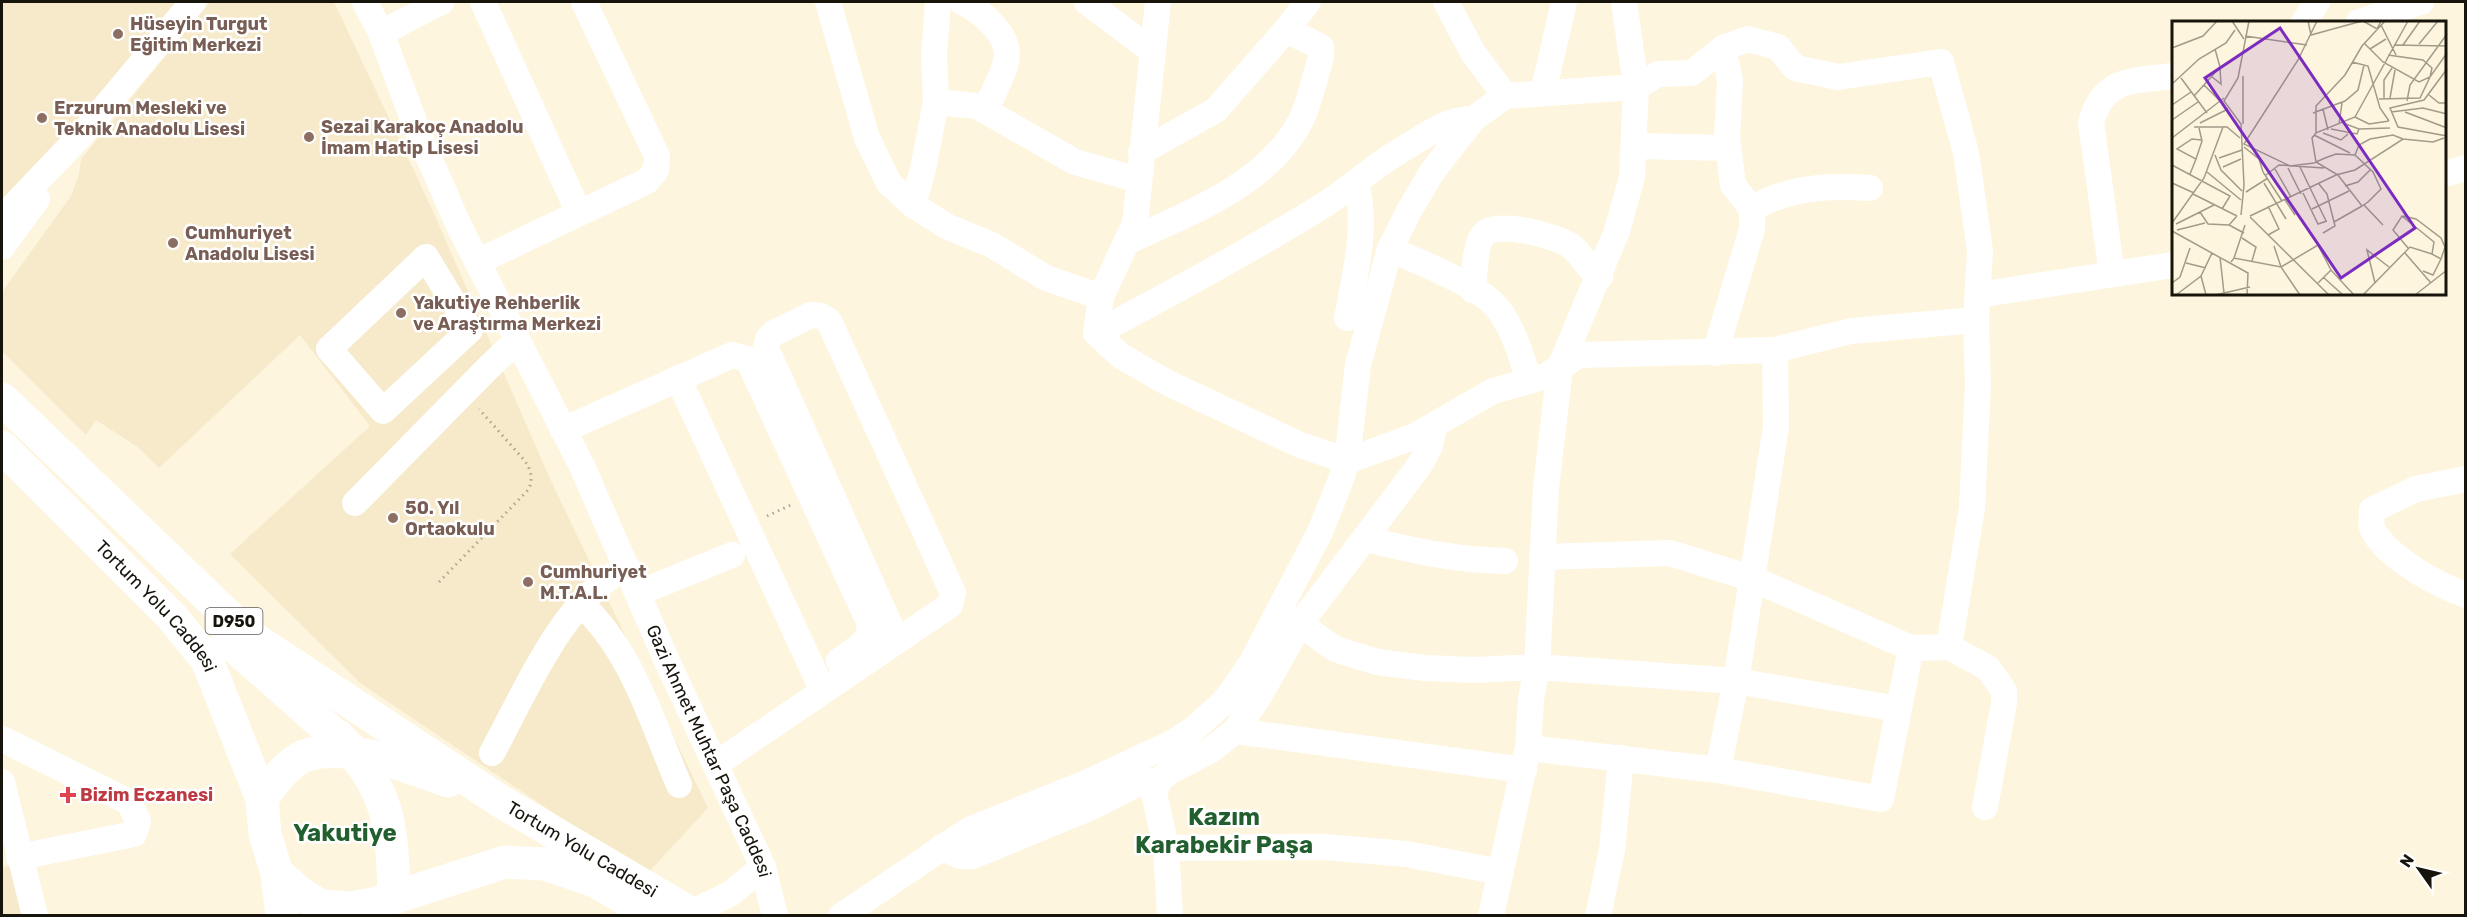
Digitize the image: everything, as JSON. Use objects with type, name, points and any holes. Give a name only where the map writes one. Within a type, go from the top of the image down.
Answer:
[{"type":"main road","name":"Tortum Yolu Caddesi","points":[[2,421],[247,634],[500,801],[693,914]]},
{"type":"main road","name":"Tortum Yolu Caddesi","points":[[2,421],[207,660],[262,799],[265,834],[277,873],[301,894],[321,906],[392,907],[505,862],[545,864],[597,882],[645,913]]},
{"type":"main road","points":[[2,421],[239,652],[354,752]]},
{"type":"main road","name":"Tortum Yolu Caddesi","points":[[247,634],[311,709],[354,752],[385,805],[393,848],[392,907]]},
{"type":"main road","name":"Tortum Yolu Caddesi","points":[[262,799],[284,770],[304,756],[354,752],[416,769],[500,801]]},
{"type":"main road","points":[[277,873],[282,915]]},
{"type":"street","points":[[2,218],[83,133],[194,2]]},
{"type":"street","name":"Gazi Ahmet Muhtar Paşa Caddesi","points":[[365,2],[381,33],[419,135],[477,262],[563,430],[763,867],[776,915]]},
{"type":"street","points":[[381,33],[441,2]]},
{"type":"street","points":[[483,2],[579,213]]},
{"type":"street","points":[[477,262],[647,181],[656,170],[657,163],[585,2]]},
{"type":"street","points":[[828,2],[867,138],[889,183],[913,205],[948,227],[992,245],[1046,278],[1101,297]]},
{"type":"street","points":[[913,205],[923,169],[936,102],[934,55],[938,2]]},
{"type":"street","points":[[962,2],[982,14],[997,29],[1005,46],[1006,60],[986,110]]},
{"type":"street","points":[[1087,2],[1151,50]]},
{"type":"street","points":[[1096,333],[1101,297],[1135,223],[1156,8],[1178,2]]},
{"type":"street","points":[[1141,152],[1216,110],[1308,2]]},
{"type":"street","points":[[1446,2],[1472,51],[1505,96]]},
{"type":"street","points":[[1543,93],[1564,2]]},
{"type":"street","points":[[1491,915],[1526,759],[1537,667],[1546,488],[1560,367],[1600,277],[1629,188],[1635,146],[1633,117],[1636,87],[1624,2]]},
{"type":"street","points":[[2305,21],[2318,2]]},
{"type":"street","points":[[2362,21],[2421,2]]},
{"type":"street","points":[[1126,242],[1218,199],[1271,160],[1299,123],[1321,57],[1321,48],[1286,30]]},
{"type":"street","points":[[841,915],[969,830],[1086,783],[1174,742],[1223,703],[1252,662],[1320,532],[1347,461],[1358,365],[1390,249],[1432,172],[1473,119],[1505,96],[1636,87],[1658,74],[1692,73],[1723,48],[1748,39],[1778,47],[1795,68],[1838,77],[1941,62],[1966,153],[1980,252],[1977,307],[1978,385],[1972,508],[1949,647]]},
{"type":"street","points":[[1715,353],[1752,229],[1752,209],[1733,185],[1728,148],[1730,80],[1723,48]]},
{"type":"street","points":[[2112,274],[2091,123],[2093,114],[2102,98],[2119,83],[2172,76]]},
{"type":"street","points":[[936,102],[978,106],[1076,162],[1139,180]]},
{"type":"street","points":[[1096,333],[1254,249],[1356,183],[1393,155],[1443,126],[1460,118],[1473,119]]},
{"type":"street","points":[[2,247],[83,133]]},
{"type":"street","points":[[1635,146],[1728,148]]},
{"type":"street","points":[[2446,174],[2466,168]]},
{"type":"street","points":[[1347,318],[1360,229],[1361,200],[1356,183]]},
{"type":"street","points":[[1752,209],[1790,192],[1840,186],[1870,188]]},
{"type":"street","points":[[1473,290],[1480,241],[1486,232],[1495,228],[1532,232],[1564,242],[1578,252],[1588,268],[1600,277]]},
{"type":"street","points":[[1390,249],[1473,290],[1500,311],[1517,347],[1529,381]]},
{"type":"street","points":[[426,257],[470,330],[438,360],[383,411],[329,349],[426,257]]},
{"type":"street","points":[[1096,333],[1121,356],[1168,383],[1298,444],[1347,461],[1434,427],[1493,392],[1546,376],[1579,355],[1775,350],[1851,331],[1977,307],[2112,274],[2172,265]]},
{"type":"street","points":[[820,684],[897,641],[950,605],[953,593],[829,321],[821,316],[812,315],[774,333],[766,348],[897,641]]},
{"type":"street","points":[[355,503],[506,351],[518,344]]},
{"type":"street","points":[[1718,770],[1754,579],[1776,427],[1775,350]]},
{"type":"street","points":[[563,430],[732,355],[748,359],[812,495],[871,629],[864,643],[820,684],[716,764]]},
{"type":"street","points":[[438,360],[464,392]]},
{"type":"street","points":[[678,378],[820,684]]},
{"type":"street","points":[[1170,915],[1166,848],[1154,793],[1159,780],[1168,771],[1211,750],[1235,731],[1258,698],[1300,624],[1419,466],[1430,446],[1434,427]]},
{"type":"street","points":[[2466,479],[2416,489],[2372,510],[2372,531],[2390,552],[2448,589],[2466,595]]},
{"type":"street","points":[[1366,539],[1425,554],[1468,560],[1505,561]]},
{"type":"street","points":[[1542,557],[1670,553],[1754,579],[1911,648],[1949,647],[1988,668],[2004,691],[2002,723],[1985,807]]},
{"type":"street","points":[[638,593],[732,555]]},
{"type":"street","points":[[492,753],[543,662],[580,603],[602,581],[627,567]]},
{"type":"street","points":[[580,603],[603,626],[624,658],[679,785]]},
{"type":"street","points":[[1300,624],[1335,649],[1377,662],[1425,668],[1474,670],[1537,667],[1736,681],[1898,709]]},
{"type":"street","points":[[1235,731],[1526,759],[1621,758],[1718,770],[1881,799],[1911,648]]},
{"type":"street","points":[[2,739],[129,802],[138,821],[134,834],[19,857]]},
{"type":"street","points":[[1598,915],[1612,850],[1621,758]]},
{"type":"street","points":[[942,847],[960,856],[973,856],[1094,806],[1139,783],[1159,780]]},
{"type":"street","points":[[2,782],[35,915]]},
{"type":"street","points":[[1166,848],[1325,847],[1406,854],[1501,872]]},
{"type":"street","points":[[693,914],[730,894],[763,867]]},
{"type":"path","points":[[439,582],[530,489],[531,482],[530,468],[525,461],[464,392]]},
{"type":"path","points":[[746,525],[812,495]]},
{"type":"shaded area","name":"Erzurum Mesleki ve Teknik Anadolu Lisesi","points":[[2,2],[175,2],[126,67],[37,169],[2,199]]},
{"type":"shaded area","points":[[210,2],[334,2],[432,209],[551,481],[708,808],[646,875],[360,683],[230,554],[370,426],[300,335],[159,468],[139,448],[96,420],[86,435],[2,351],[2,292],[71,196],[79,175],[81,159]]},
{"type":"shaded area","points":[[15,865],[28,915],[2,916],[2,867]]},
{"type":"place","name":"Hüseyin Turgut Eğitim Merkezi","points":[[118,34]]},
{"type":"place","name":"Erzurum Mesleki ve Teknik Anadolu Lisesi","points":[[42,118]]},
{"type":"place","name":"Sezai Karakoç Anadolu İmam Hatip Lisesi","points":[[309,137]]},
{"type":"place","name":"Cumhuriyet Anadolu Lisesi","points":[[173,243]]},
{"type":"place","name":"Yakutiye Rehberlik ve Araştırma Merkezi","points":[[401,313]]},
{"type":"place","name":"50. Yıl Ortaokulu","points":[[393,518]]},
{"type":"place","name":"Cumhuriyet M.T.A.L.","points":[[528,582]]},
{"type":"place","name":"Bizim Eczanesi","points":[[68,795]]},
{"type":"district","name":"Kazım Karabekir Paşa","points":[[1224,831]]},
{"type":"district","name":"Yakutiye","points":[[345,833]]}]
